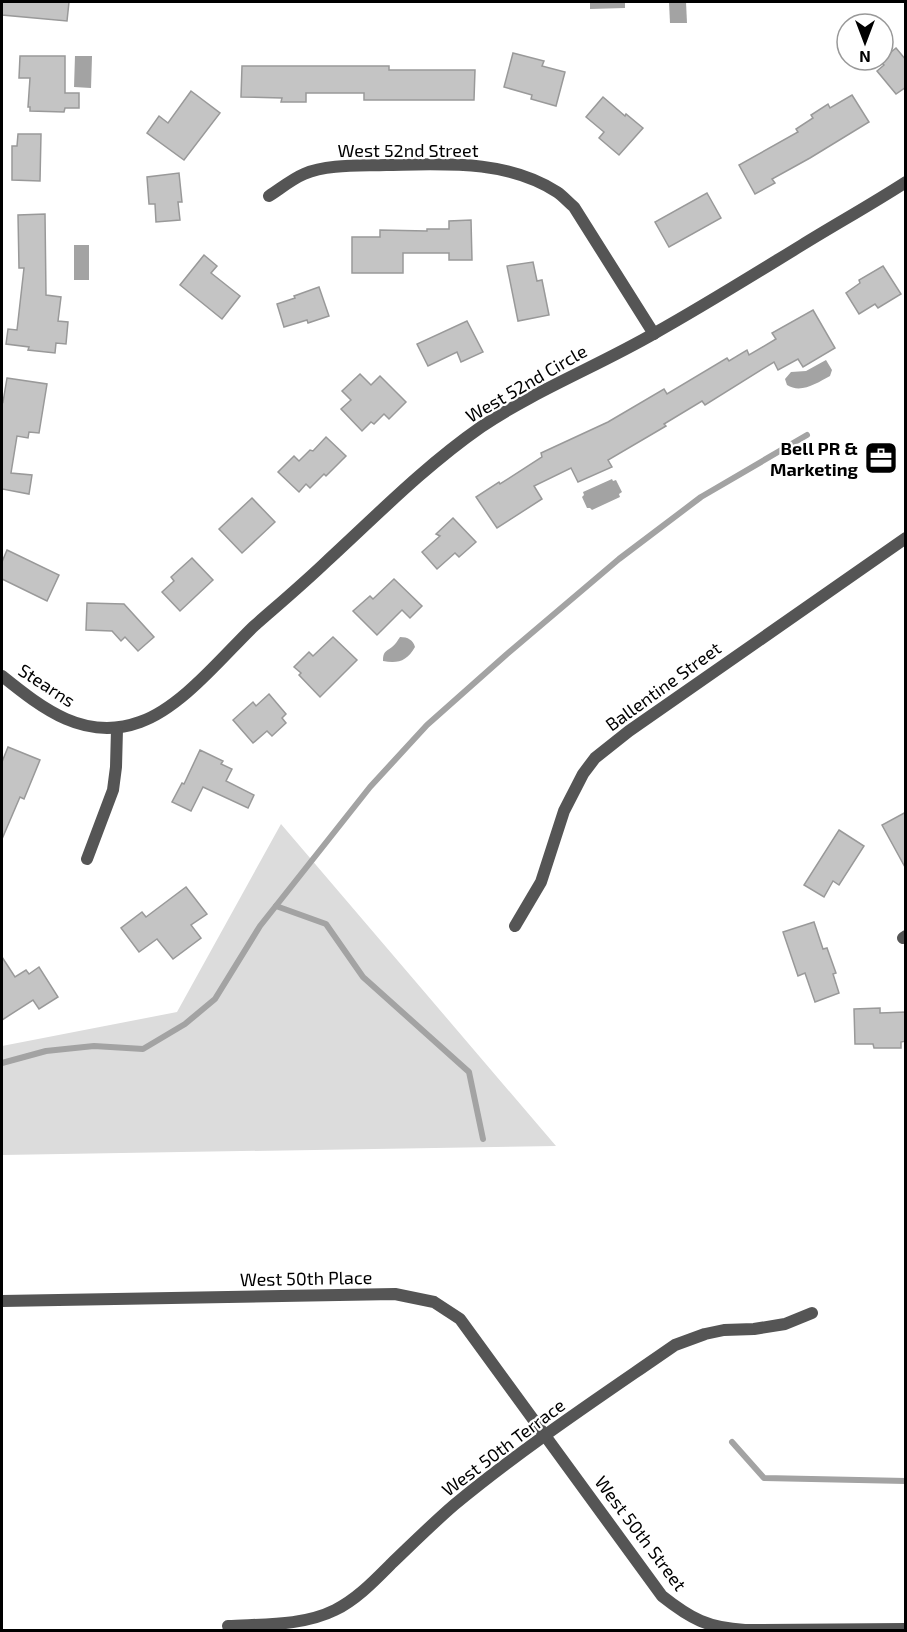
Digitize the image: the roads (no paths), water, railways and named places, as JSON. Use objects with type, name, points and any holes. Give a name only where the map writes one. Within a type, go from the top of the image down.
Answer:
[{"type":"street","name":"West 52nd Street","points":[[268,196],[304,174],[329,168],[467,165],[498,169],[530,178],[557,192],[574,207],[654,334]]},
{"type":"street","name":"West 52nd Circle","points":[[117,729],[142,722],[163,712],[182,697],[402,490],[439,458],[479,429],[518,404],[654,334],[906,182]]},
{"type":"street","name":"Ballentine Street","points":[[515,926],[540,882],[564,811],[583,774],[595,758],[629,731],[906,538]]},
{"type":"street","name":"Stearns","points":[[2,676],[32,700],[69,722],[117,729]]},
{"type":"street","points":[[87,859],[113,790],[117,729]]},
{"type":"street","name":"West 50th Place","points":[[2,1301],[395,1294],[434,1302],[460,1319],[546,1435]]},
{"type":"street","name":"West 50th Terrace","points":[[228,1626],[292,1622],[334,1610],[351,1601],[435,1521],[493,1473],[675,1345],[724,1330],[754,1329],[785,1324],[812,1313]]},
{"type":"street","name":"West 50th Street","points":[[546,1435],[662,1596],[698,1621],[726,1629],[745,1630],[906,1629]]},
{"type":"waterway","points":[[2,1063],[46,1051],[94,1046],[143,1049],[185,1024],[215,999],[260,926],[370,787],[427,725],[619,559],[701,497],[807,435]]},
{"type":"waterway","points":[[276,906],[326,924],[363,977],[469,1072],[483,1139]]},
{"type":"waterway","points":[[732,1442],[764,1478],[906,1481]]},
{"type":"place","name":"Bell PR & Marketing","points":[[881,458]]}]
